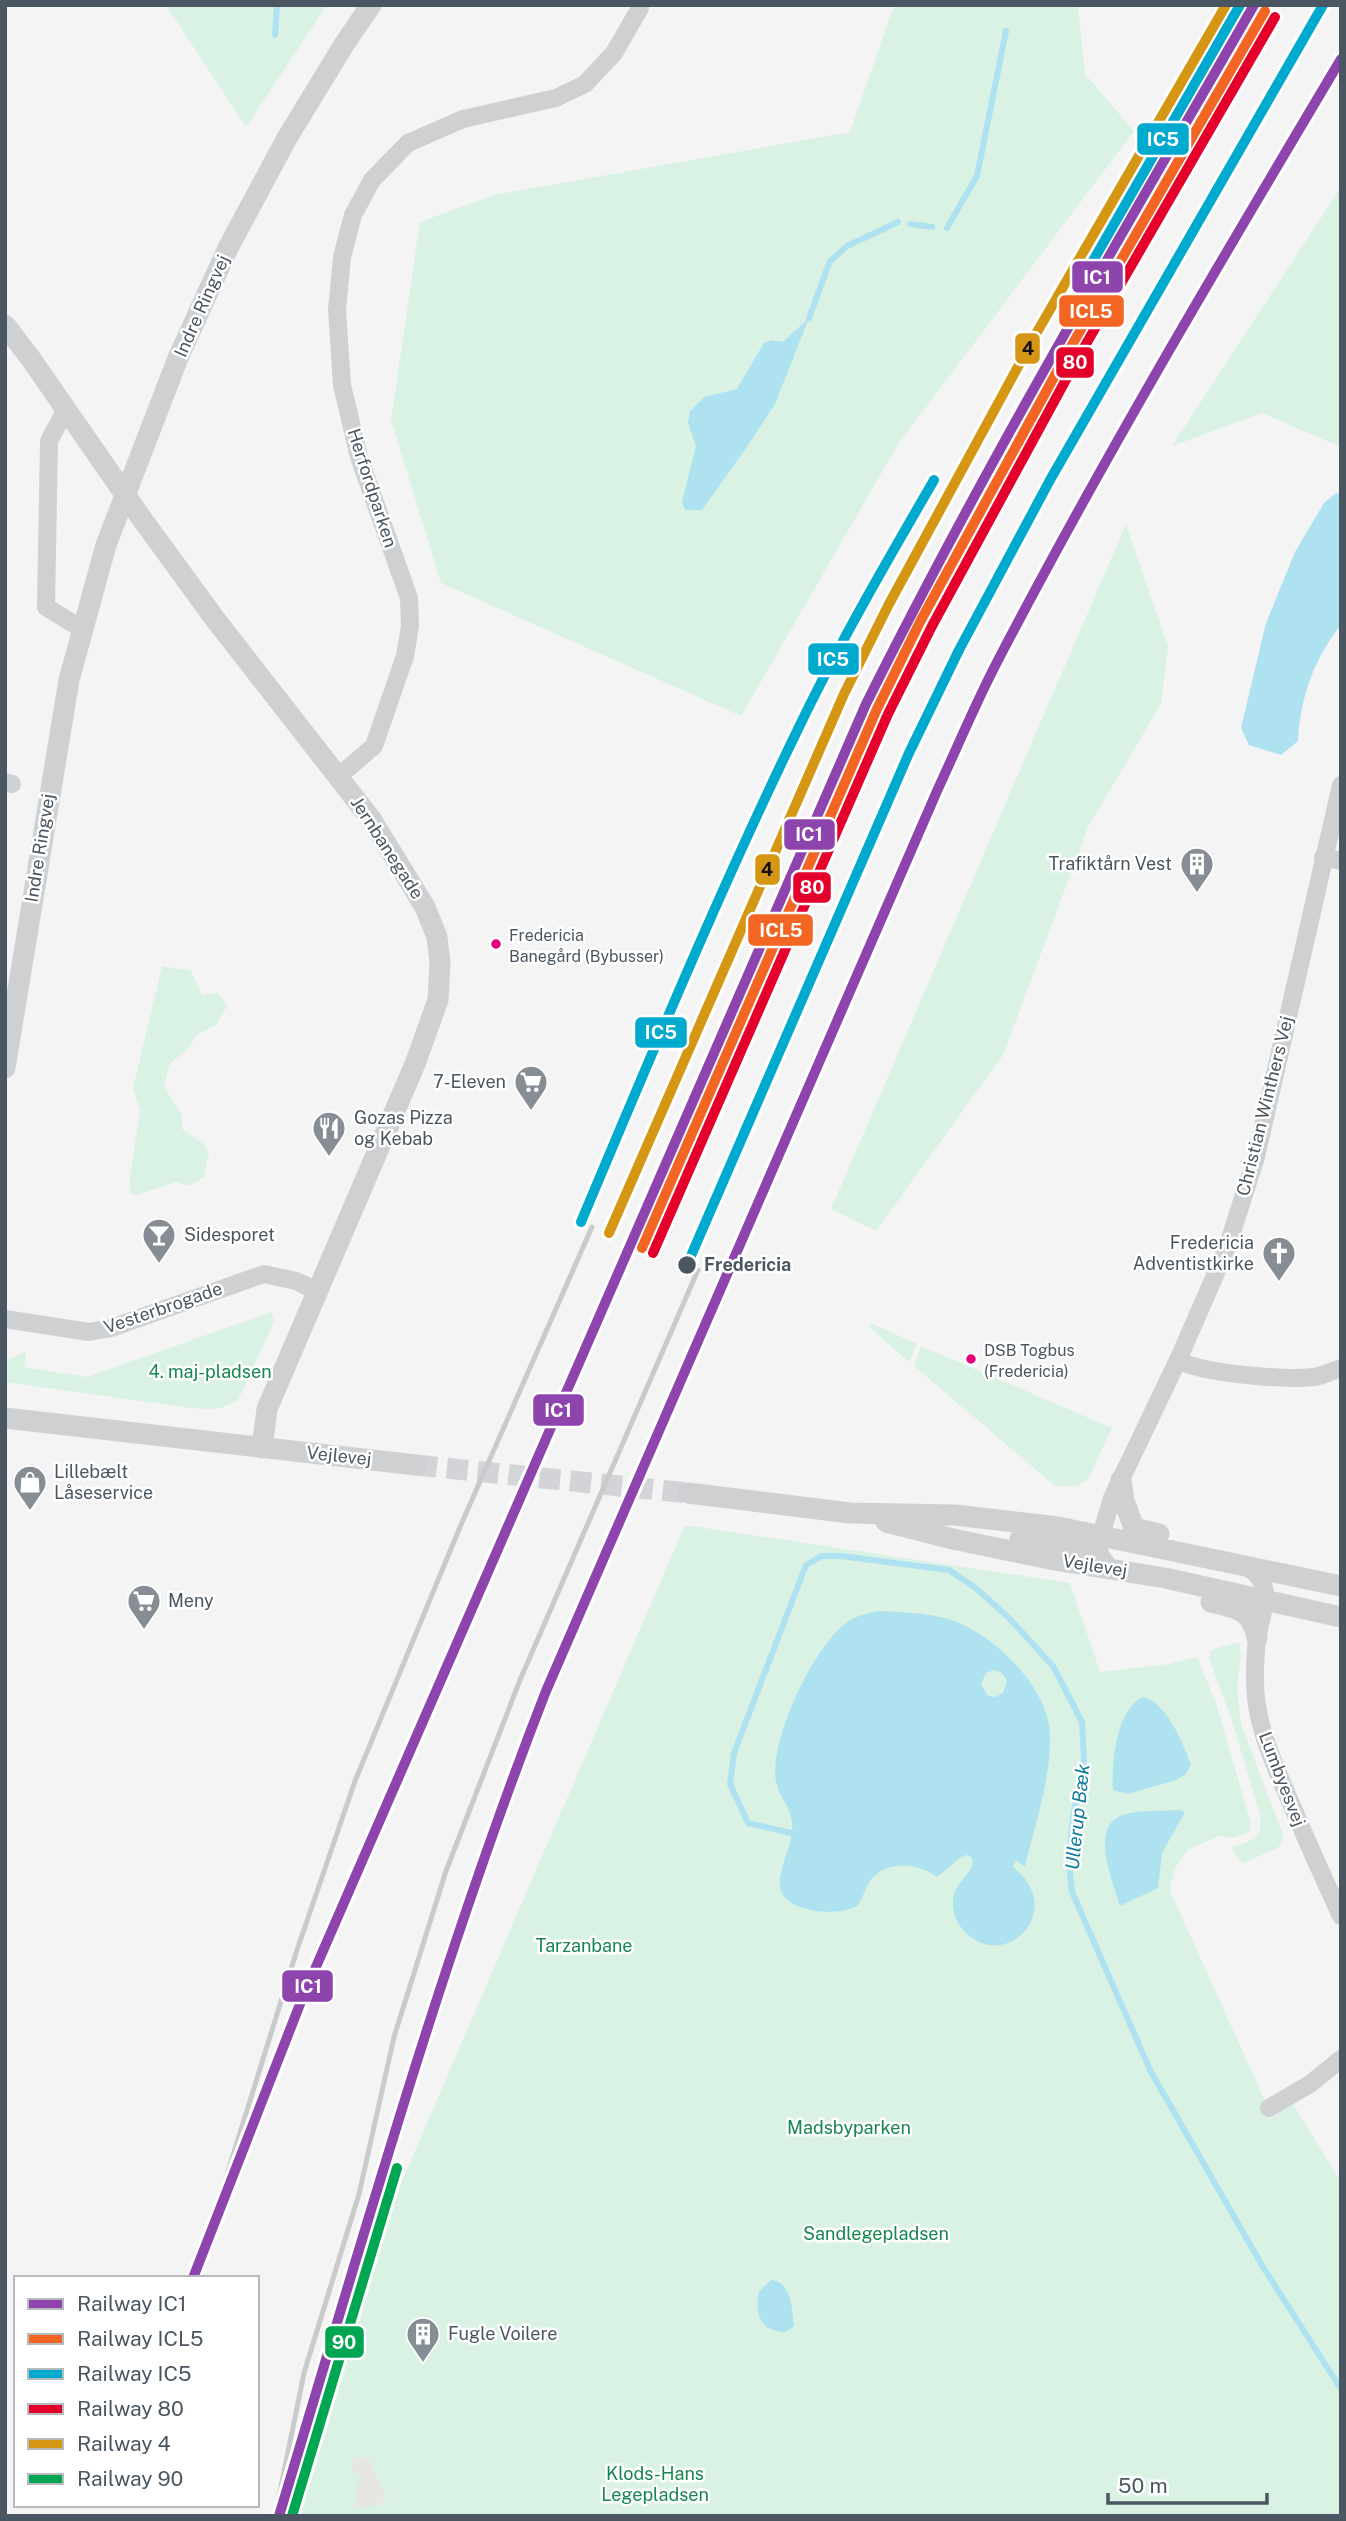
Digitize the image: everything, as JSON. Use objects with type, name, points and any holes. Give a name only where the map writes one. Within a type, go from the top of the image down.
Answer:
[{"type":"street","name":"Indre Ringvej","points":[[5,1068],[69,680],[106,545],[178,358],[228,248],[288,138],[371,5]]},
{"type":"street","name":"Herfordparken","points":[[339,776],[374,746],[405,656],[410,626],[409,598],[359,457],[342,384],[337,310],[342,257],[353,215],[372,180],[408,143],[463,119],[556,98],[585,84],[614,52],[640,8]]},
{"type":"street","name":"Jernbanegade","points":[[5,325],[215,619],[376,827],[425,907],[438,937],[438,1000],[415,1064],[267,1409],[262,1448]]},
{"type":"street","points":[[66,410],[49,441],[46,607],[82,629]]},
{"type":"street","name":"Christian Winthers Vej","points":[[1101,1535],[1121,1480],[1227,1248],[1256,1157],[1332,859],[1341,785]]},
{"type":"street","name":"Vesterbrogade","points":[[5,1319],[89,1332],[111,1328],[264,1274],[296,1281],[317,1291]]},
{"type":"street","points":[[1178,1360],[1189,1366],[1243,1375],[1315,1377],[1341,1368]]},
{"type":"street","points":[[5,1418],[262,1448]]},
{"type":"street","name":"Vejlevej","points":[[262,1448],[416,1465]]},
{"type":"street","points":[[1121,1480],[1124,1501],[1134,1528],[1178,1538],[1253,1570],[1260,1579],[1266,1600],[1278,1589],[1285,1587],[1341,1600]]},
{"type":"street","name":"Vejlevej","points":[[688,1493],[850,1513],[955,1515],[1058,1527],[1341,1586]]},
{"type":"street","name":"Vejlevej","points":[[850,1513],[953,1539],[1110,1568],[1341,1617]]},
{"type":"street","points":[[1101,1535],[1100,1555],[1110,1568],[1142,1583],[1239,1609],[1251,1617],[1257,1637]]},
{"type":"street","name":"Lumbyesvej","points":[[1266,1600],[1257,1637],[1254,1680],[1257,1713],[1267,1748],[1341,1916]]},
{"type":"street","points":[[1269,2108],[1310,2084],[1341,2059]]},
{"type":"green space","points":[[166,5],[327,5],[246,127]]},
{"type":"green space","points":[[894,5],[1078,5],[1085,74],[1134,131],[897,446],[741,716],[441,583],[391,420],[420,222],[494,195],[850,132]]},
{"type":"green space","points":[[1341,187],[1341,447],[1262,413],[1172,446]]},
{"type":"green space","points":[[1126,524],[1168,647],[1161,704],[1089,825],[1003,1055],[876,1231],[831,1209]]},
{"type":"green space","points":[[162,966],[191,971],[202,995],[218,993],[227,1006],[216,1025],[198,1034],[186,1051],[170,1063],[164,1087],[182,1115],[182,1129],[202,1143],[209,1153],[204,1177],[189,1186],[176,1182],[137,1195],[131,1194],[129,1183],[140,1111],[133,1088]]},
{"type":"green space","name":"4. maj-pladsen","points":[[272,1312],[274,1322],[238,1400],[225,1406],[212,1409],[183,1407],[5,1382],[5,1361],[26,1351],[24,1367],[87,1377]]},
{"type":"green space","points":[[871,1323],[917,1344],[909,1362],[869,1327]]},
{"type":"green space","points":[[921,1346],[1112,1428],[1088,1479],[1078,1486],[1055,1486],[914,1366]]},
{"type":"green space","name":"Madsbyparken","points":[[685,1525],[1070,1583],[1100,1672],[1169,1664],[1197,1657],[1216,1703],[1251,1823],[1249,1832],[1234,1838],[1219,1836],[1188,1850],[1175,1868],[1170,1891],[1267,2105],[1270,2119],[1293,2104],[1341,2182],[1341,2516],[293,2516],[402,2181]]},
{"type":"green space","points":[[1239,1642],[1241,1653],[1237,1689],[1241,1724],[1284,1837],[1279,1847],[1242,1864],[1231,1847],[1255,1838],[1260,1829],[1260,1814],[1232,1721],[1209,1658],[1211,1650]]},
{"type":"sand","points":[[354,2456],[369,2459],[387,2498],[380,2505],[355,2508],[360,2474],[351,2473]]},
{"type":"water","points":[[809,318],[775,404],[702,510],[685,510],[682,502],[696,446],[688,423],[690,411],[704,397],[737,389],[764,343],[772,340],[783,342]]},
{"type":"water","points":[[1336,493],[1341,494],[1341,625],[1323,651],[1310,680],[1299,725],[1298,741],[1281,755],[1249,745],[1241,728],[1266,623],[1295,552],[1324,503]]},
{"type":"water","points":[[879,1611],[931,1615],[965,1626],[982,1636],[1015,1664],[1040,1698],[1050,1735],[1048,1768],[1025,1867],[1016,1860],[1013,1867],[1028,1883],[1034,1900],[1033,1916],[1026,1930],[1014,1940],[999,1945],[983,1943],[967,1934],[958,1923],[953,1910],[953,1900],[956,1889],[973,1863],[972,1858],[967,1855],[937,1877],[912,1866],[885,1869],[870,1881],[857,1906],[846,1910],[810,1910],[793,1904],[783,1895],[781,1874],[792,1835],[792,1822],[776,1782],[776,1764],[787,1719],[809,1671],[836,1633],[852,1619]],"holes":[[[994,1670],[1002,1673],[1007,1681],[1003,1693],[995,1697],[987,1695],[981,1684],[986,1673]]]},
{"type":"water","points":[[1143,1697],[1159,1706],[1166,1715],[1179,1736],[1191,1765],[1186,1774],[1176,1780],[1128,1794],[1113,1790],[1114,1753],[1127,1713],[1134,1703]]},
{"type":"water","points":[[1180,1810],[1185,1812],[1162,1853],[1158,1888],[1120,1906],[1106,1854],[1108,1829],[1114,1820],[1126,1814]]},
{"type":"water","points":[[771,2280],[783,2286],[790,2297],[794,2326],[785,2332],[770,2329],[759,2314],[759,2292]]},
{"type":"waterway","name":"Ullerup Bæk","points":[[275,35],[277,5]]},
{"type":"waterway","points":[[947,228],[977,176],[1006,31]]},
{"type":"waterway","points":[[809,318],[830,261],[847,246],[898,222]]},
{"type":"waterway","points":[[910,224],[932,227]]},
{"type":"waterway","name":"Ullerup Bæk","points":[[791,1833],[748,1823],[730,1784],[734,1753],[806,1565],[822,1556],[841,1556],[949,1570],[977,1589],[1009,1618],[1053,1666],[1082,1722],[1084,1759],[1073,1817],[1069,1864],[1072,1892],[1151,2072],[1263,2267],[1341,2389]]},
{"type":"tunnel","points":[[416,1465],[688,1493]]},
{"type":"railway","points":[[201,2258],[297,1950],[355,1781],[460,1527],[592,1227]]},
{"type":"railway","points":[[275,2516],[304,2373],[359,2194],[394,2037],[446,1871],[520,1680],[698,1270]]},
{"type":"rail line","name":"4","points":[[609,1233],[844,694],[889,604],[1033,339],[1226,5]]},
{"type":"rail line","name":"IC5","points":[[1086,273],[1240,5]]},
{"type":"rail line","name":"IC1","points":[[194,2276],[302,1999],[866,704],[1006,439],[1254,5]]},
{"type":"rail line","name":"IC5","points":[[687,1265],[909,753],[959,650],[1050,480],[1323,5]]},
{"type":"rail line","name":"ICL5","points":[[642,1248],[877,709],[921,620],[1065,357],[1265,11]]},
{"type":"rail line","name":"80","points":[[653,1253],[888,714],[932,626],[1075,363],[1275,17]]},
{"type":"rail line","name":"IC1","points":[[279,2516],[438,1997],[472,1894],[546,1691],[987,681],[1120,436],[1341,59]]},
{"type":"rail line","name":"IC5","points":[[581,1222],[687,973],[770,788],[847,633],[934,480]]},
{"type":"rail line","name":"90","points":[[292,2516],[397,2168]]},
{"type":"place","name":"Trafiktårn Vest","points":[[1197,894]]},
{"type":"place","name":"Fredericia Banegård (Bybusser)","points":[[496,944]]},
{"type":"place","name":"7-Eleven","points":[[531,1112]]},
{"type":"place","name":"Gozas Pizza og Kebab","points":[[329,1158]]},
{"type":"place","name":"Sidesporet","points":[[159,1265]]},
{"type":"place","name":"Fredericia","points":[[687,1265]]},
{"type":"place","name":"Fredericia Adventistkirke","points":[[1279,1283]]},
{"type":"place","name":"DSB Togbus (Fredericia)","points":[[971,1359]]},
{"type":"place","name":"Lillebælt Låseservice","points":[[30,1512]]},
{"type":"place","name":"Meny","points":[[144,1631]]},
{"type":"place","name":"Fugle Voilere","points":[[423,2364]]},
{"type":"park label","name":"Tarzanbane","points":[[584,1946]]},
{"type":"park label","name":"Sandlegepladsen","points":[[876,2234]]},
{"type":"park label","name":"Klods-Hans Legepladsen","points":[[655,2484]]}]
